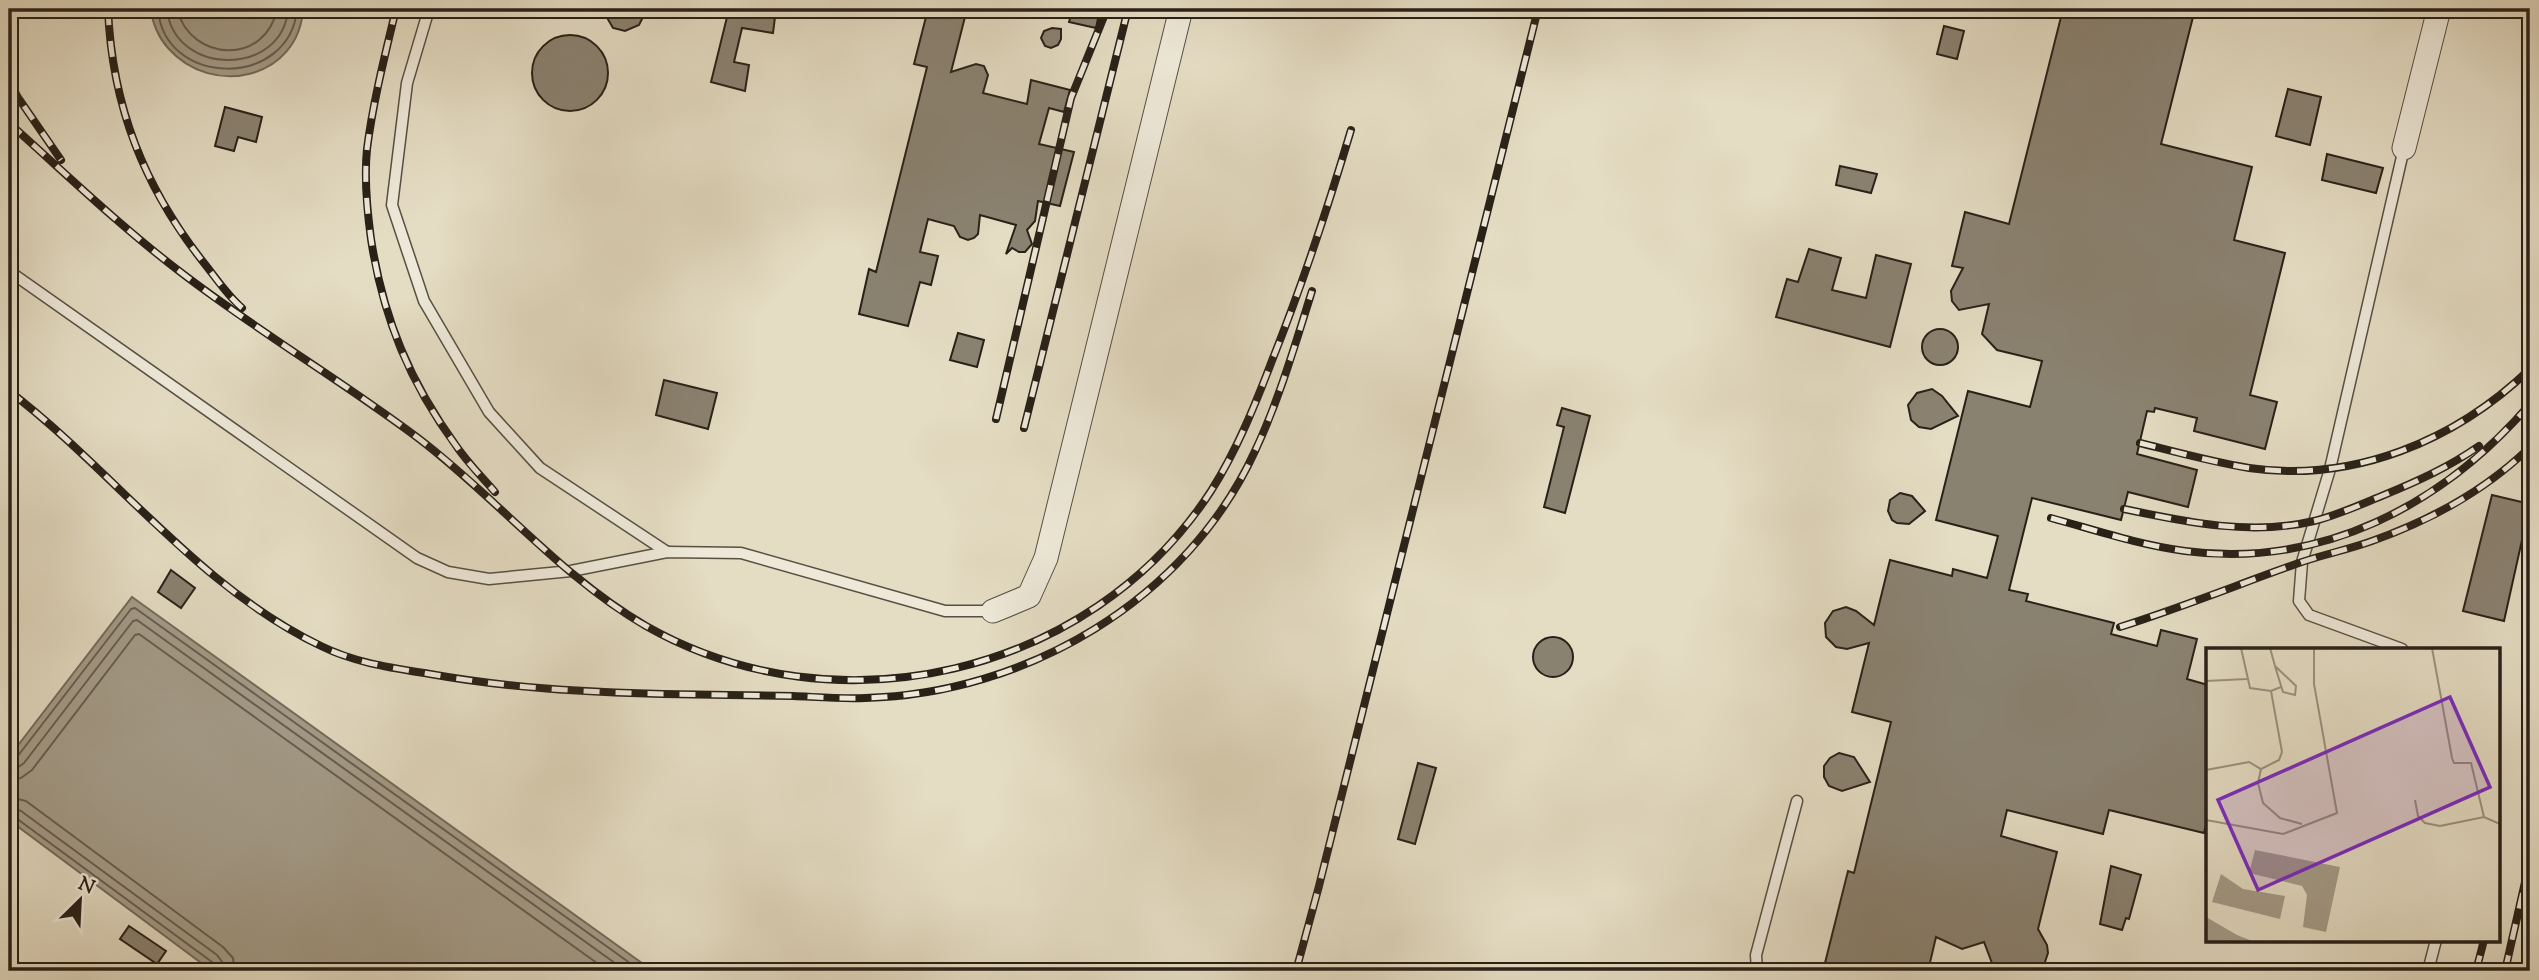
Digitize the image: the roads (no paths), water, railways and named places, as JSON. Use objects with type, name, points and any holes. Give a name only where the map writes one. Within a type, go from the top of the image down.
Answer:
[{"type":"street","points":[[993,611],[1029,596],[1046,558],[1181,9]]},
{"type":"street","points":[[2404,148],[2439,9]]},
{"type":"lane","points":[[429,9],[407,83],[392,205],[424,301],[489,412],[540,468],[667,552]]},
{"type":"lane","points":[[2399,648],[2309,615],[2299,601],[2302,562],[2330,469],[2404,148]]},
{"type":"lane","points":[[9,271],[417,558],[447,572],[489,579],[571,571],[667,552],[741,553],[945,611],[993,611]]},
{"type":"lane","points":[[1758,971],[1756,955],[1797,801]]},
{"type":"lane","points":[[2428,971],[2435,942]]},
{"type":"water","points":[[151,9],[303,9],[298,33],[287,51],[270,65],[251,74],[229,76],[208,73],[187,64],[168,48],[156,30]]},
{"type":"water","points":[[132,597],[653,971],[212,971],[9,820],[9,757]]},
{"type":"railway","points":[[108,9],[116,79],[124,112],[148,175],[183,234],[231,298],[242,308]]},
{"type":"railway","points":[[396,9],[367,149],[367,206],[376,268],[391,323],[425,399],[457,447],[495,492]]},
{"type":"railway","points":[[996,419],[1071,98],[1107,9]]},
{"type":"railway","points":[[1024,428],[1128,9]]},
{"type":"railway","points":[[1296,971],[1538,9]]},
{"type":"railway","points":[[9,78],[17,96],[61,160]]},
{"type":"railway","points":[[9,123],[160,256],[241,316],[418,438],[475,485],[557,561],[615,606],[646,626],[720,659],[798,676],[877,680],[955,668],[1030,643],[1099,605],[1160,554],[1211,491],[1245,426],[1305,273],[1351,130]]},
{"type":"railway","points":[[9,391],[48,423],[196,561],[235,593],[277,621],[321,646],[347,657],[459,679],[546,688],[634,693],[865,698],[925,692],[984,679],[1041,657],[1095,629],[1144,594],[1188,552],[1225,504],[1255,451],[1279,392],[1312,291]]},
{"type":"railway","points":[[2140,443],[2249,468],[2288,471],[2327,469],[2364,462],[2401,451],[2436,436],[2501,395],[2530,369]]},
{"type":"railway","points":[[2051,518],[2134,541],[2185,551],[2235,554],[2284,550],[2331,539],[2376,522],[2418,500],[2459,472],[2496,440],[2530,404]]},
{"type":"railway","points":[[2124,509],[2219,526],[2266,527],[2314,521],[2397,490],[2445,467],[2479,446]]},
{"type":"railway","points":[[2120,627],[2415,524],[2476,491],[2530,447]]},
{"type":"railway","points":[[2505,971],[2530,860]]},
{"type":"railway","points":[[2476,971],[2483,942]]}]
